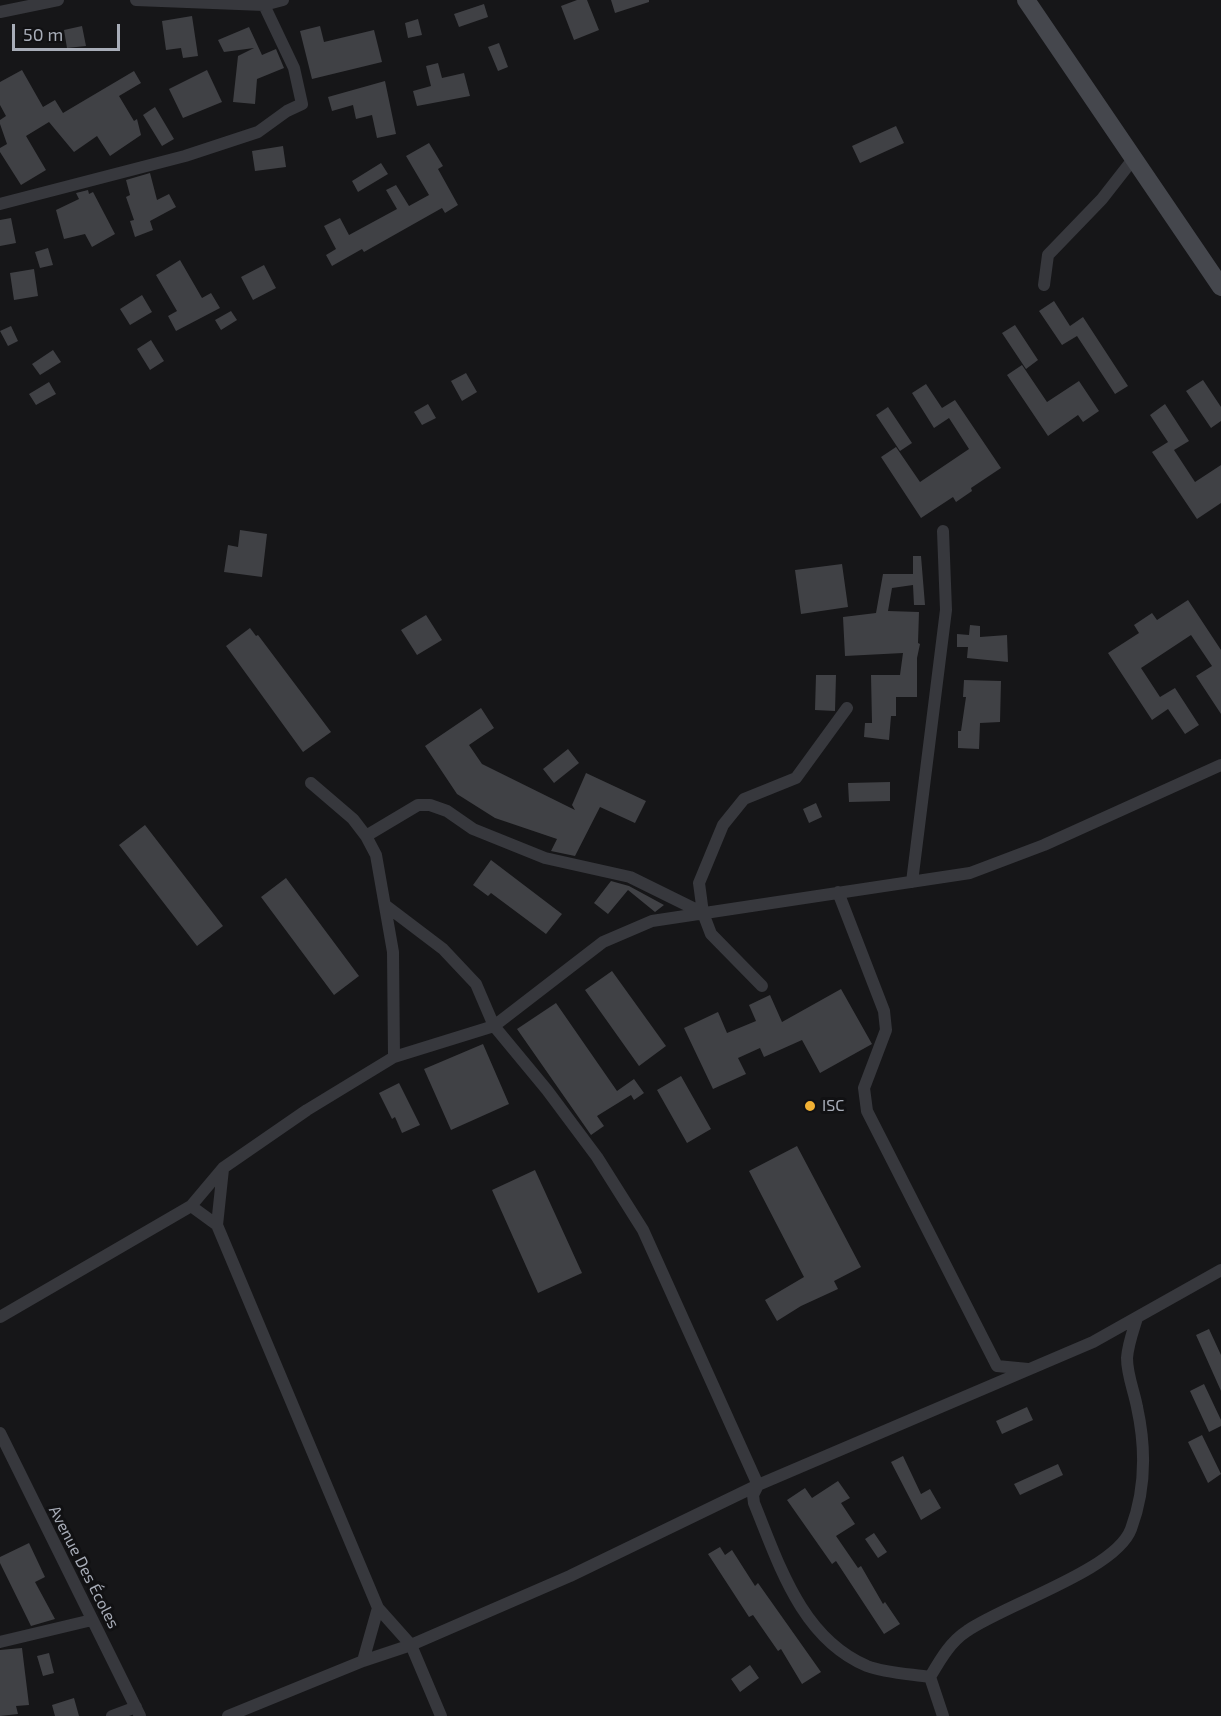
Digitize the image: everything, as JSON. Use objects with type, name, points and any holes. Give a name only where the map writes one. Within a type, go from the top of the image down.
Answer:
[{"type":"main road","points":[[1026,0],[1221,287]]},
{"type":"street","points":[[0,12],[58,0]]},
{"type":"street","points":[[136,0],[266,2],[283,0]]},
{"type":"street","points":[[0,204],[185,156],[258,132],[287,111],[302,104],[294,68],[266,2]]},
{"type":"street","points":[[1044,285],[1048,255],[1102,199],[1134,158]]},
{"type":"street","points":[[912,882],[946,610],[943,531]]},
{"type":"street","points":[[762,986],[711,934],[703,913],[699,883],[723,825],[744,800],[796,778],[847,708]]},
{"type":"street","points":[[0,1317],[191,1206],[223,1168],[307,1110],[394,1057],[494,1026],[603,942],[652,921],[970,873],[1044,845],[1221,765]]},
{"type":"street","points":[[311,783],[354,819],[376,855],[393,952],[394,1057]]},
{"type":"street","points":[[366,836],[418,805],[430,805],[447,811],[473,829],[545,858],[630,877],[703,913]]},
{"type":"street","points":[[838,892],[884,1011],[886,1030],[864,1088],[867,1111],[997,1366]]},
{"type":"street","points":[[385,905],[443,949],[476,984],[494,1026],[547,1090],[597,1157],[643,1230],[758,1485]]},
{"type":"street","points":[[223,1168],[217,1226],[378,1608],[411,1646],[441,1716]]},
{"type":"street","points":[[191,1206],[217,1226]]},
{"type":"street","points":[[228,1716],[363,1661],[411,1646],[570,1576],[758,1485],[1093,1342],[1221,1270]]},
{"type":"street","points":[[943,1716],[930,1677],[944,1652],[965,1632],[1008,1606],[1058,1585],[1107,1558],[1120,1547],[1131,1531],[1142,1490],[1144,1460],[1127,1359],[1137,1318]]},
{"type":"street","points":[[997,1366],[1031,1369]]},
{"type":"street","points":[[982,1390],[997,1366]]},
{"type":"street","name":"Avenue Des Écoles","points":[[0,1433],[138,1711]]},
{"type":"street","points":[[758,1485],[753,1495],[754,1503],[787,1584],[809,1618],[837,1650],[868,1666],[930,1677]]},
{"type":"street","points":[[363,1661],[378,1608]]},
{"type":"street","points":[[0,1642],[92,1620]]},
{"type":"street","points":[[112,1716],[138,1711]]},
{"type":"building","points":[[577,0],[587,0],[599,30],[574,40],[561,6]]},
{"type":"building","points":[[611,0],[649,0],[649,2],[615,13]]},
{"type":"building","points":[[484,4],[488,17],[459,27],[454,14]]},
{"type":"building","points":[[192,16],[198,56],[183,58],[181,48],[166,50],[162,21]]},
{"type":"building","points":[[418,19],[422,35],[408,38],[405,23]]},
{"type":"building","points":[[82,26],[86,46],[67,48],[64,30]]},
{"type":"building","points":[[320,26],[324,42],[374,30],[382,62],[312,79],[300,31]]},
{"type":"building","points":[[249,27],[262,55],[276,49],[284,68],[257,79],[255,104],[233,102],[238,56],[254,48],[224,52],[218,40]]},
{"type":"building","points":[[499,43],[508,67],[498,71],[488,47]]},
{"type":"building","points":[[438,63],[442,78],[464,73],[470,96],[417,106],[413,91],[431,86],[426,66]]},
{"type":"building","points":[[22,70],[43,107],[55,100],[63,113],[134,71],[141,83],[119,96],[134,121],[137,119],[141,135],[110,156],[97,136],[74,152],[49,122],[26,136],[46,170],[21,185],[0,152],[0,148],[7,144],[0,124],[0,120],[6,116],[0,105],[0,82]]},
{"type":"building","points":[[207,70],[222,102],[183,118],[169,89]]},
{"type":"building","points":[[385,81],[396,134],[377,138],[372,115],[356,119],[353,105],[332,111],[328,97]]},
{"type":"building","points":[[155,107],[174,139],[162,146],[143,115]]},
{"type":"building","points":[[896,126],[904,143],[860,163],[852,146]]},
{"type":"building","points":[[429,143],[443,166],[438,169],[458,205],[445,213],[442,208],[364,252],[362,249],[332,266],[326,255],[336,249],[324,226],[340,218],[349,235],[397,209],[386,190],[396,185],[409,206],[429,195],[406,156]]},
{"type":"building","points":[[283,146],[286,167],[255,171],[252,151]]},
{"type":"building","points":[[381,163],[388,174],[358,192],[352,181]]},
{"type":"building","points":[[150,173],[157,200],[169,194],[176,207],[150,221],[153,230],[135,237],[130,221],[134,220],[126,197],[130,195],[126,180]]},
{"type":"building","points":[[88,190],[89,194],[93,192],[115,234],[92,247],[85,234],[64,239],[56,210],[79,199],[76,193]]},
{"type":"building","points":[[11,218],[16,243],[0,246],[0,220]]},
{"type":"building","points":[[48,248],[53,265],[40,268],[35,252]]},
{"type":"building","points":[[180,260],[202,298],[211,293],[220,308],[176,331],[168,316],[177,311],[156,275]]},
{"type":"building","points":[[264,265],[276,288],[253,300],[241,277]]},
{"type":"building","points":[[34,269],[38,296],[14,300],[10,273]]},
{"type":"building","points":[[142,295],[152,312],[130,325],[120,309]]},
{"type":"building","points":[[1054,301],[1070,326],[1083,317],[1128,386],[1115,394],[1077,336],[1062,345],[1039,311]]},
{"type":"building","points":[[231,311],[237,320],[221,330],[215,320]]},
{"type":"building","points":[[1015,325],[1038,360],[1026,369],[1002,333]]},
{"type":"building","points":[[11,326],[18,341],[8,346],[0,331]]},
{"type":"building","points":[[151,340],[164,361],[150,370],[137,349]]},
{"type":"building","points":[[53,350],[61,362],[40,375],[32,364]]},
{"type":"building","points":[[1022,365],[1047,402],[1079,381],[1099,411],[1083,422],[1078,415],[1048,436],[1007,375]]},
{"type":"building","points":[[466,373],[477,392],[462,401],[451,381]]},
{"type":"building","points":[[1203,380],[1221,407],[1221,421],[1211,428],[1186,391]]},
{"type":"building","points":[[49,382],[56,394],[36,405],[29,394]]},
{"type":"building","points":[[926,384],[942,408],[955,400],[1001,468],[971,488],[972,491],[956,502],[953,497],[921,518],[881,457],[896,447],[920,482],[969,449],[949,418],[934,428],[912,393]]},
{"type":"building","points":[[428,404],[436,418],[422,425],[414,412]]},
{"type":"building","points":[[1165,404],[1189,441],[1174,450],[1195,482],[1221,465],[1221,503],[1197,519],[1152,452],[1168,442],[1150,415]]},
{"type":"building","points":[[888,407],[912,443],[900,451],[876,415]]},
{"type":"building","points":[[240,530],[267,534],[262,577],[224,572],[228,545],[238,547]]},
{"type":"building","points":[[913,556],[921,556],[925,605],[914,605],[913,585],[892,588],[888,611],[919,612],[917,697],[896,697],[896,716],[891,716],[889,740],[864,737],[865,723],[872,723],[871,675],[900,675],[903,653],[845,656],[843,617],[876,613],[883,574],[913,574]]},
{"type":"building","points":[[842,564],[848,607],[801,614],[795,570]]},
{"type":"building","points":[[1188,600],[1221,650],[1221,714],[1196,676],[1212,666],[1191,635],[1141,668],[1160,697],[1175,688],[1199,725],[1185,734],[1168,709],[1152,720],[1108,653],[1139,633],[1134,625],[1152,613],[1157,620]]},
{"type":"building","points":[[426,615],[442,640],[417,655],[401,630]]},
{"type":"building","points":[[970,625],[980,626],[980,637],[1007,635],[1008,662],[967,658],[968,647],[957,647],[957,634],[969,635]]},
{"type":"building","points":[[250,628],[256,636],[258,635],[331,732],[303,752],[226,646]]},
{"type":"building","points":[[816,675],[836,675],[835,711],[815,710]]},
{"type":"building","points":[[964,680],[1001,681],[1000,722],[980,723],[979,749],[958,748],[958,731],[961,731],[966,697],[963,697]]},
{"type":"building","points":[[481,708],[494,728],[469,745],[482,764],[575,810],[572,805],[586,773],[646,801],[635,823],[600,807],[575,856],[551,851],[557,839],[495,818],[457,794],[425,746]]},
{"type":"building","points":[[568,749],[579,763],[554,783],[543,769]]},
{"type":"building","points":[[890,782],[890,801],[849,802],[848,783]]},
{"type":"building","points":[[816,803],[822,817],[809,823],[803,809]]},
{"type":"building","points":[[145,825],[223,926],[197,946],[119,845]]},
{"type":"building","points":[[491,860],[562,914],[546,934],[491,893],[488,896],[473,885]]},
{"type":"building","points":[[286,878],[359,976],[334,995],[261,897]]},
{"type":"building","points":[[611,881],[629,886],[664,905],[655,912],[628,890],[608,914],[594,903]]},
{"type":"building","points":[[612,971],[666,1046],[639,1066],[585,990]]},
{"type":"building","points":[[841,989],[872,1044],[820,1073],[802,1040],[764,1057],[760,1048],[738,1058],[746,1074],[713,1089],[684,1028],[718,1012],[727,1033],[756,1021],[749,1005],[770,995],[782,1022]]},
{"type":"building","points":[[556,1003],[617,1091],[634,1079],[644,1093],[634,1100],[631,1095],[597,1116],[604,1126],[591,1135],[517,1029]]},
{"type":"building","points":[[483,1044],[509,1104],[451,1130],[424,1069]]},
{"type":"building","points":[[681,1076],[711,1129],[687,1143],[657,1090]]},
{"type":"building","points":[[399,1083],[420,1125],[402,1133],[395,1117],[392,1119],[379,1093]]},
{"type":"building","points":[[797,1146],[861,1267],[834,1281],[838,1289],[801,1306],[777,1321],[765,1300],[804,1277],[749,1171]]},
{"type":"building","points":[[535,1170],[582,1273],[538,1293],[492,1190]]},
{"type":"building","points":[[1209,1329],[1221,1355],[1221,1391],[1196,1335]]},
{"type":"building","points":[[1204,1384],[1221,1420],[1221,1426],[1209,1432],[1190,1391]]},
{"type":"building","points":[[1027,1407],[1033,1420],[1002,1434],[996,1421]]},
{"type":"building","points":[[1202,1435],[1221,1474],[1208,1483],[1188,1442]]},
{"type":"building","points":[[903,1456],[921,1494],[930,1489],[941,1508],[921,1520],[891,1462]]},
{"type":"building","points":[[1058,1464],[1063,1475],[1020,1495],[1014,1484]]},
{"type":"building","points":[[838,1481],[850,1498],[841,1503],[855,1524],[836,1536],[858,1568],[861,1566],[883,1604],[885,1602],[900,1624],[884,1634],[836,1561],[832,1564],[787,1500],[805,1488],[812,1498]]},
{"type":"building","points":[[874,1533],[887,1552],[878,1558],[865,1539]]},
{"type":"building","points":[[29,1543],[45,1577],[35,1582],[55,1619],[31,1626],[0,1563],[0,1557]]},
{"type":"building","points":[[720,1547],[725,1555],[732,1550],[755,1586],[758,1583],[821,1672],[802,1684],[781,1649],[778,1651],[753,1615],[749,1617],[708,1554]]},
{"type":"building","points":[[22,1648],[29,1705],[16,1706],[18,1714],[0,1716],[0,1650]]},
{"type":"building","points":[[49,1653],[54,1673],[43,1676],[37,1656]]},
{"type":"building","points":[[750,1665],[759,1678],[740,1692],[731,1679]]},
{"type":"building","points":[[74,1698],[79,1716],[55,1716],[52,1705]]},
{"type":"place","name":"ISC","points":[[810,1106]]}]
